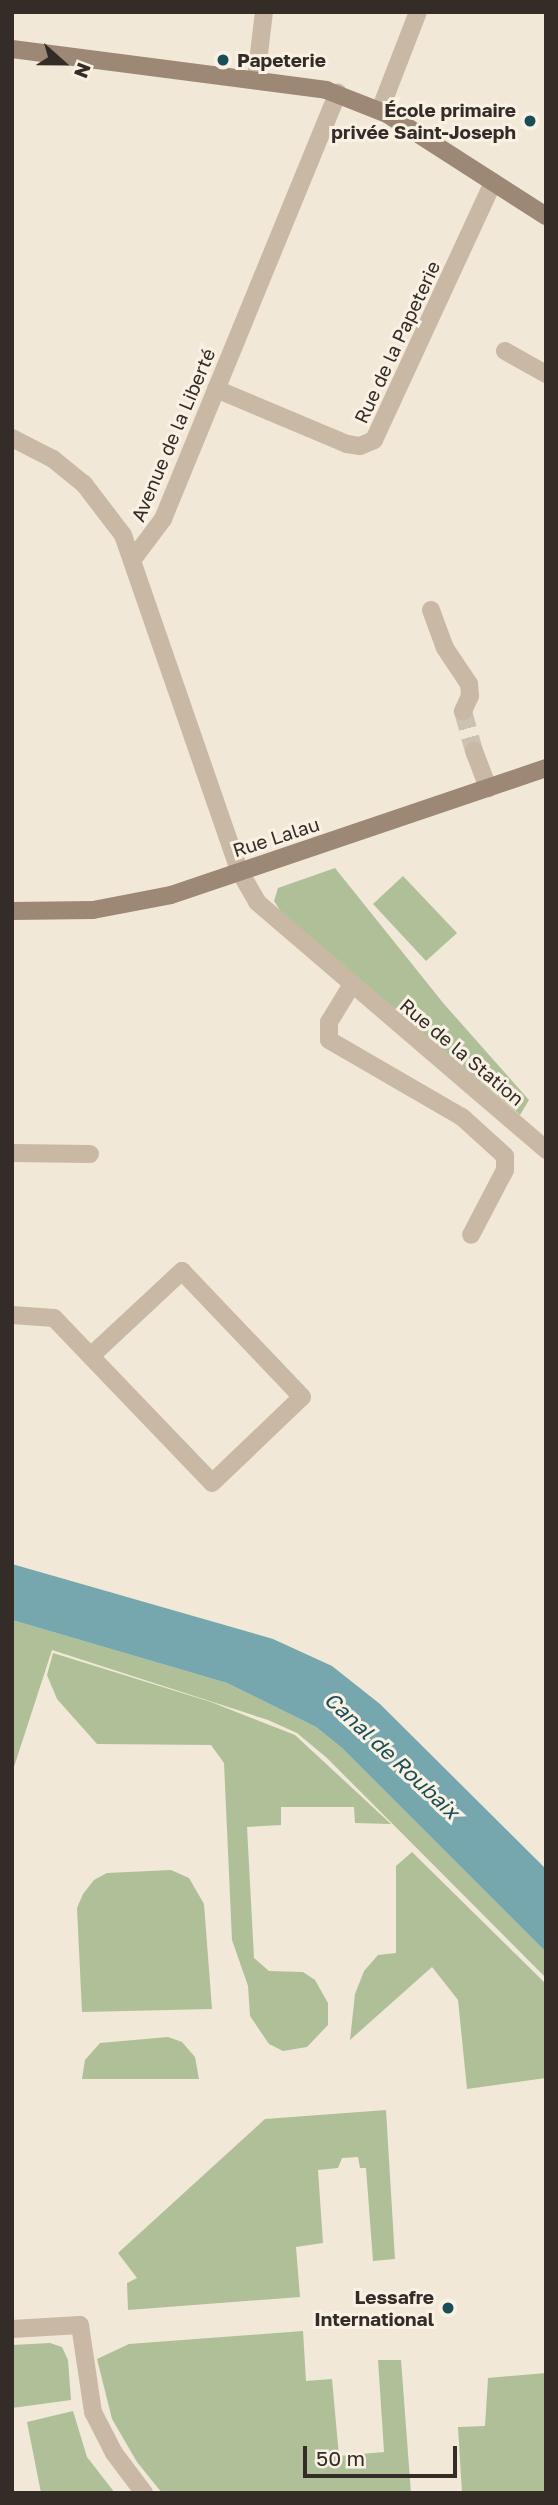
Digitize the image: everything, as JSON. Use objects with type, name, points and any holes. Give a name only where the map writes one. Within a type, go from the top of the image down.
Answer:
[{"type":"street","points":[[256,78],[264,12]]},
{"type":"street","points":[[380,110],[418,12]]},
{"type":"street","points":[[12,49],[256,78],[338,93],[380,110],[546,216]]},
{"type":"street","name":"Avenue de la Liberté","points":[[133,559],[163,519],[338,93]]},
{"type":"street","name":"Rue de la Papeterie","points":[[216,389],[347,444],[360,446],[374,440],[493,182]]},
{"type":"street","points":[[505,351],[546,374]]},
{"type":"street","points":[[12,438],[53,460],[93,493],[115,522],[133,559],[240,872]]},
{"type":"street","points":[[431,610],[445,648],[468,684],[470,696],[463,711]]},
{"type":"street","points":[[474,751],[488,788]]},
{"type":"street","name":"Rue Lalau","points":[[12,911],[121,906],[240,872],[546,768]]},
{"type":"street","name":"Rue de la Station","points":[[240,872],[267,915],[546,1150]]},
{"type":"street","points":[[351,986],[329,1022],[330,1040],[462,1117],[505,1156],[505,1170],[471,1235]]},
{"type":"street","points":[[12,1153],[90,1154]]},
{"type":"street","points":[[12,1315],[54,1318],[92,1354],[212,1483],[302,1397],[182,1271],[92,1354]]},
{"type":"street","points":[[12,2329],[80,2325],[93,2412],[114,2453],[144,2493]]},
{"type":"green space","points":[[335,868],[444,1004],[529,1100],[520,1115],[283,915],[274,901],[278,888]]},
{"type":"green space","points":[[403,876],[457,933],[426,961],[373,904]]},
{"type":"green space","points":[[12,1620],[227,1683],[316,1727],[342,1748],[546,1952],[546,1978],[327,1758],[297,1733],[268,1720],[52,1650],[12,1773]]},
{"type":"green space","points":[[53,1653],[211,1702],[295,1735],[391,1824],[355,1823],[354,1807],[281,1807],[281,1825],[247,1827],[254,1958],[269,1971],[303,1972],[315,1980],[328,2003],[328,2025],[307,2047],[283,2051],[269,2044],[250,2016],[248,1986],[232,1940],[224,1763],[211,1745],[97,1744],[57,1699],[47,1675]]},
{"type":"green space","points":[[412,1852],[546,1984],[546,2078],[467,2089],[458,2000],[432,1967],[350,2040],[355,1994],[364,1971],[378,1955],[396,1953],[396,1866]]},
{"type":"green space","points":[[171,1870],[189,1878],[204,1904],[212,2009],[82,2012],[77,1908],[83,1894],[94,1880],[107,1873]]},
{"type":"green space","points":[[168,2037],[182,2042],[195,2057],[199,2079],[82,2079],[85,2060],[100,2043]]},
{"type":"green space","points":[[386,2110],[395,2259],[373,2261],[366,2168],[360,2168],[358,2157],[342,2158],[338,2168],[318,2170],[323,2243],[296,2247],[300,2297],[128,2310],[127,2283],[137,2278],[118,2253],[265,2119]]},
{"type":"green space","points":[[303,2331],[306,2381],[332,2379],[339,2456],[384,2452],[378,2360],[401,2360],[411,2493],[162,2493],[137,2462],[112,2419],[97,2359],[129,2344]]},
{"type":"green space","points":[[50,2343],[62,2347],[68,2360],[71,2400],[12,2408],[12,2345]]},
{"type":"green space","points":[[546,2373],[546,2493],[462,2493],[458,2427],[485,2426],[488,2378]]},
{"type":"green space","points":[[73,2411],[87,2457],[115,2493],[41,2493],[27,2422]]},
{"type":"water","name":"Canal de Roubaix","points":[[12,1564],[273,1639],[332,1666],[380,1704],[546,1869],[546,1952],[342,1748],[316,1727],[227,1683],[12,1620]]},
{"type":"tunnel","points":[[463,711],[474,751]]},
{"type":"place","name":"Papeterie","points":[[223,60]]},
{"type":"place","name":"École primaire privée Saint-Joseph","points":[[530,121]]},
{"type":"place","name":"Lessafre International","points":[[448,2308]]}]
